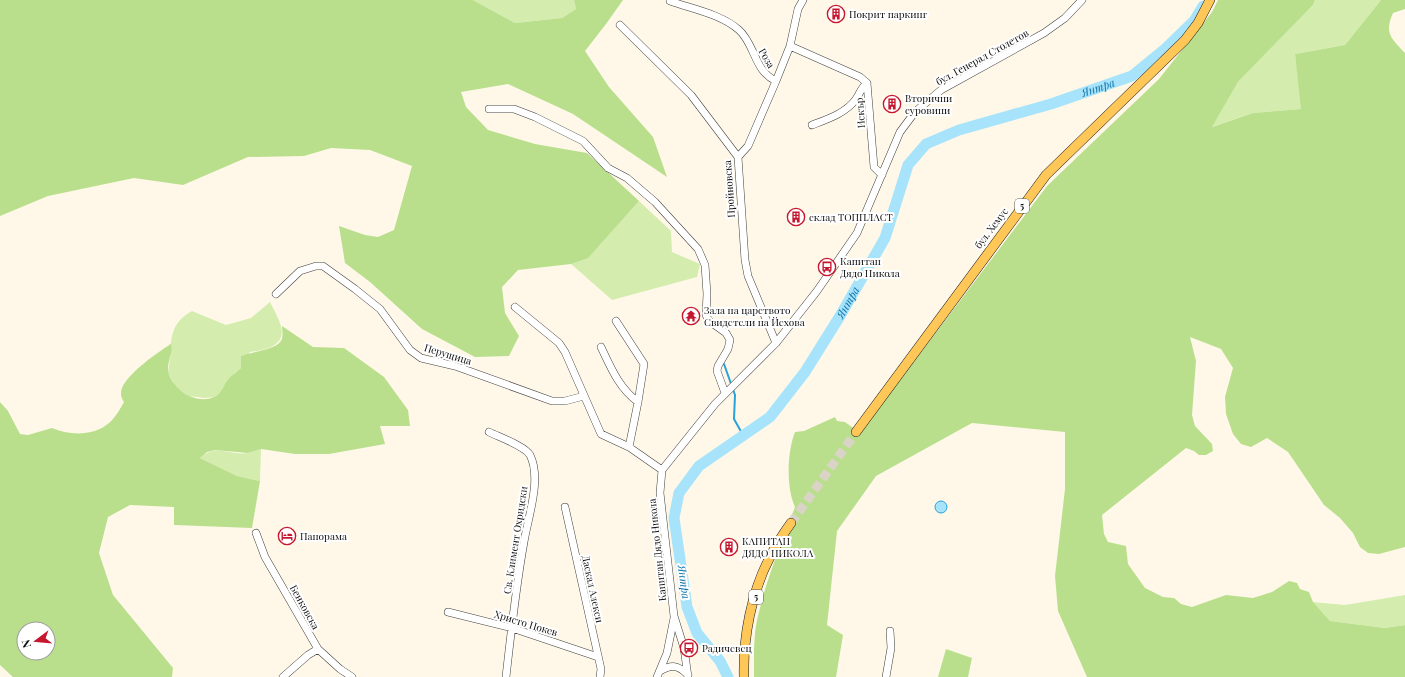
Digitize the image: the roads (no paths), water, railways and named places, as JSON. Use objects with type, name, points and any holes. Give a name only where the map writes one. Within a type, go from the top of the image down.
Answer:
[{"type":"main road","name":"бул. Хемус","points":[[856,432],[1007,225],[1046,175],[1185,40],[1198,23],[1210,0]]},
{"type":"main road","name":"5","points":[[744,677],[744,653],[758,590],[769,558],[791,523]]},
{"type":"street","points":[[776,81],[790,46],[798,9],[803,0]]},
{"type":"street","name":"бул. Генерал Столетов","points":[[727,391],[776,343],[817,291],[850,245],[882,176],[900,132],[923,104],[941,90],[1044,33],[1065,18],[1082,0]]},
{"type":"street","name":"Роза","points":[[670,2],[731,24],[740,31],[766,76],[776,81],[748,146],[738,157]]},
{"type":"street","name":"Пройновска","points":[[620,25],[691,95],[738,157],[745,260],[748,276],[776,343]]},
{"type":"street","name":"Искър","points":[[790,46],[860,77],[867,83],[874,168],[882,176]]},
{"type":"street","points":[[812,125],[847,109],[867,83]]},
{"type":"street","points":[[489,110],[514,109],[535,117],[583,141],[608,168],[627,178],[655,202],[694,245],[704,265],[707,294],[706,315],[708,321],[726,333],[730,340],[728,349],[718,366],[717,371],[727,391],[662,470],[629,447],[601,434],[565,352],[559,343],[514,307]]},
{"type":"street","name":"Перущица","points":[[276,294],[300,271],[316,266],[323,266],[380,309],[410,350],[421,358],[455,366],[552,401],[565,402],[584,396]]},
{"type":"street","points":[[616,321],[644,364],[629,447]]},
{"type":"street","points":[[601,347],[619,382],[628,394],[638,402]]},
{"type":"street","name":"Св. Климент Охридски","points":[[489,432],[523,448],[529,453],[533,462],[534,481],[530,518],[524,541],[506,677]]},
{"type":"street","name":"Капитан Дядо Никола","points":[[662,470],[660,493],[674,616],[684,648],[688,676]]},
{"type":"street","name":"Даскал Алекси","points":[[565,507],[598,657],[600,676]]},
{"type":"street","name":"Бенковска","points":[[256,533],[265,557],[318,649],[340,669],[352,677]]},
{"type":"street","name":"Христо Цокев","points":[[448,612],[512,628],[598,657]]},
{"type":"street","points":[[659,674],[667,653],[674,616]]},
{"type":"street","points":[[886,677],[891,648],[890,631]]},
{"type":"street","points":[[283,677],[308,655],[318,649]]},
{"type":"street","points":[[659,674],[671,665],[676,666],[688,676]]},
{"type":"water","points":[[941,501],[945,503],[947,507],[945,511],[941,513],[937,511],[935,507],[937,503]]},
{"type":"waterway","name":"Янтра","points":[[728,677],[720,661],[697,633],[687,607],[674,518],[679,493],[699,466],[770,417],[805,372],[840,316],[885,238],[908,165],[926,144],[959,130],[1051,104],[1132,76],[1165,49],[1194,21],[1203,6]]},
{"type":"waterway","points":[[724,364],[735,395],[734,419],[743,435]]},
{"type":"tunnel","points":[[791,523],[856,432]]},
{"type":"place","name":"Покрит паркинг","points":[[836,14]]},
{"type":"place","name":"Вторични суровини","points":[[892,104]]},
{"type":"place","name":"склад ТОППЛАСТ","points":[[796,217]]},
{"type":"place","name":"Капитан Дядо Никола","points":[[827,267]]},
{"type":"place","name":"Зала на царството Свидетели на Йехова","points":[[691,316]]},
{"type":"place","name":"Панорама","points":[[287,536]]},
{"type":"place","name":"КАПИТАН ДЯДО НИКОЛА","points":[[729,547]]},
{"type":"place","name":"Радичевец","points":[[689,648]]}]
